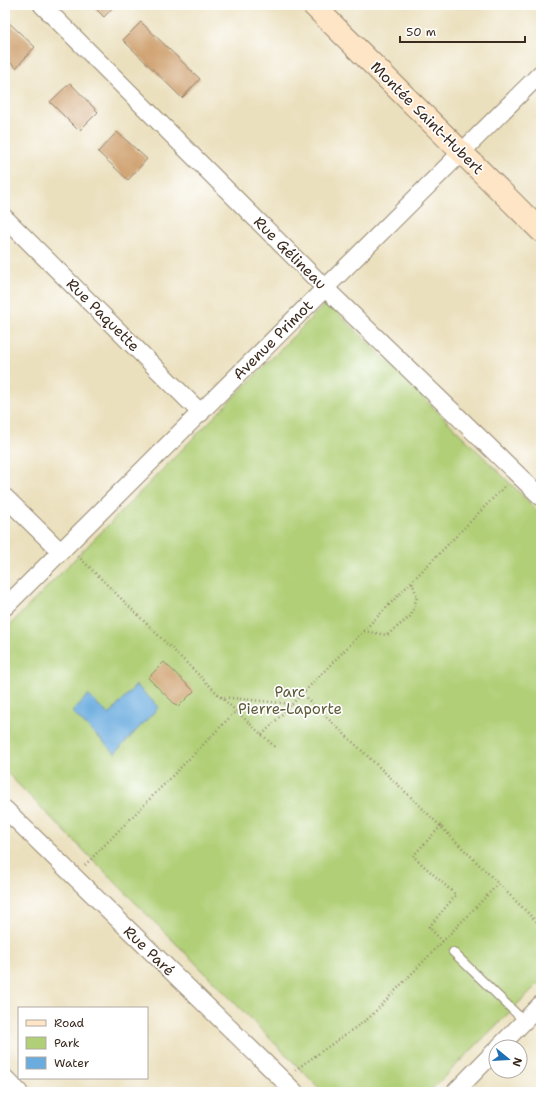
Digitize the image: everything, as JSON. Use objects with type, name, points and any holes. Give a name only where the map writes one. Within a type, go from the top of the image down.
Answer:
[{"type":"street","name":"Rue Gélineau","points":[[42,5],[325,288],[541,498]]},
{"type":"street","name":"Montée Saint-Hubert","points":[[313,5],[541,232]]},
{"type":"street","name":"Avenue Primot","points":[[5,607],[541,73]]},
{"type":"street","name":"Rue Paquette","points":[[5,218],[201,413]]},
{"type":"street","points":[[5,497],[63,548]]},
{"type":"street","name":"Rue Paré","points":[[5,809],[295,1092]]},
{"type":"street","points":[[508,1039],[534,1015]]},
{"type":"street","points":[[455,1092],[488,1058]]},
{"type":"street","points":[[5,1078],[19,1092]]},
{"type":"lane","points":[[453,952],[534,1015]]},
{"type":"path","points":[[262,735],[517,473]]},
{"type":"path","points":[[63,548],[275,747]]},
{"type":"path","points":[[364,631],[387,635],[411,616],[417,597],[412,582]]},
{"type":"path","points":[[302,694],[441,826],[541,926]]},
{"type":"path","points":[[221,697],[292,704]]},
{"type":"path","points":[[73,877],[236,711]]},
{"type":"path","points":[[441,826],[412,856],[456,895],[429,927],[453,952]]},
{"type":"path","points":[[282,1080],[369,1018],[498,884]]},
{"type":"green space","name":"Parc Pierre-Laporte","points":[[327,302],[541,514],[541,981],[429,1092],[323,1092],[5,771],[5,630]]},
{"type":"water","points":[[136,685],[159,707],[115,753],[72,712],[88,695],[109,715]]},
{"type":"building","points":[[92,5],[115,5],[104,17]]},
{"type":"building","points":[[5,19],[35,47],[16,68],[5,57]]},
{"type":"building","points":[[141,22],[200,79],[182,98],[123,40]]},
{"type":"building","points":[[70,83],[98,112],[79,131],[50,102]]},
{"type":"building","points":[[117,132],[147,159],[128,180],[98,152]]},
{"type":"building","points":[[164,662],[194,691],[178,707],[148,678]]}]
